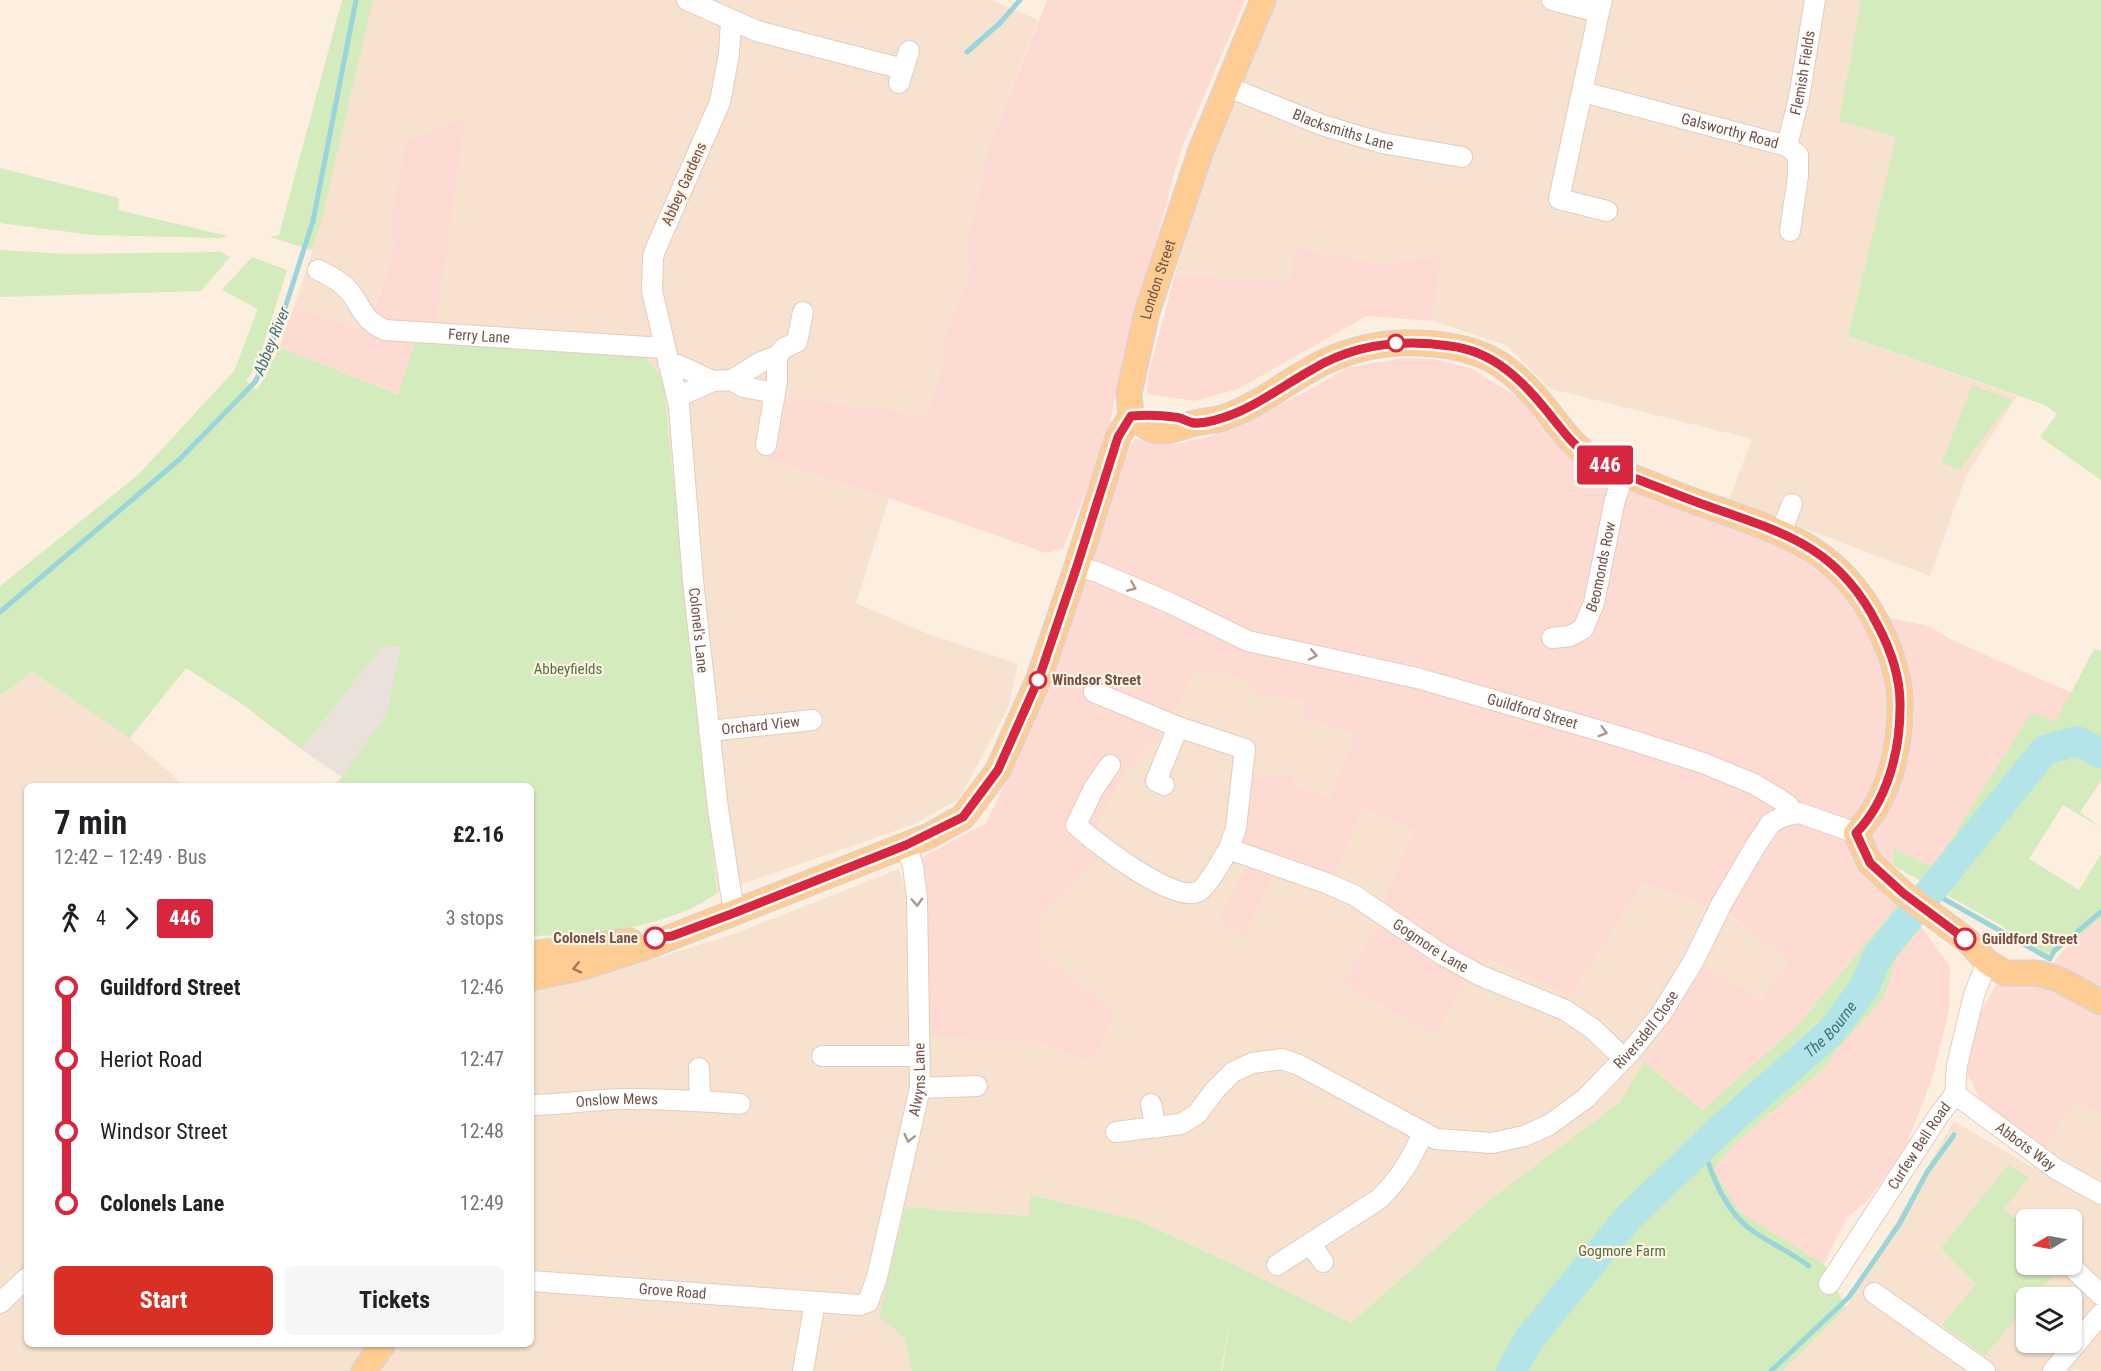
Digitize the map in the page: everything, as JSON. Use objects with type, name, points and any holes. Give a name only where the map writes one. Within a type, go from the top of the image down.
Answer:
[{"type":"main road","name":"London Street","points":[[1131,416],[1129,393],[1147,312],[1201,150],[1263,0]]},
{"type":"main road","points":[[534,977],[584,967],[646,947],[906,845],[963,817],[998,770],[1039,678],[1118,437],[1131,416],[1179,417],[1192,423],[1222,418],[1265,398],[1325,362],[1352,351],[1391,343],[1452,346],[1476,351],[1497,361],[1517,378],[1575,445],[1591,458],[1624,474],[1781,532],[1807,545],[1845,577],[1867,605],[1887,643],[1900,692],[1900,726],[1895,761],[1870,819],[1856,833],[1870,863],[1893,885],[1968,941],[1987,962],[2006,973],[2038,973],[2058,979],[2101,1002]]},
{"type":"main road","points":[[534,954],[672,936]]},
{"type":"main road","points":[[364,1371],[381,1347]]},
{"type":"street","points":[[687,0],[758,31],[904,68]]},
{"type":"street","points":[[1552,0],[1600,6],[1559,199],[1607,211]]},
{"type":"street","name":"Flemish Fields","points":[[1787,146],[1815,0]]},
{"type":"street","name":"Abbey Gardens","points":[[666,356],[652,291],[652,257],[720,102],[729,54],[731,21]]},
{"type":"street","name":"Blacksmiths Lane","points":[[1228,87],[1322,125],[1382,143],[1462,157]]},
{"type":"street","name":"Galsworthy Road","points":[[1583,92],[1787,146],[1798,155],[1798,176],[1790,231]]},
{"type":"street","name":"Ferry Lane","points":[[318,270],[343,285],[350,292],[366,320],[385,330],[666,356],[678,365],[722,380],[775,393]]},
{"type":"street","points":[[677,397],[777,356],[784,348],[796,342],[803,312]]},
{"type":"street","name":"Colonel's Lane","points":[[666,356],[677,397],[693,581],[718,809],[734,913]]},
{"type":"street","points":[[766,445],[775,393],[777,356]]},
{"type":"street","name":"Beomonds Row","points":[[1552,638],[1570,636],[1583,629],[1594,603],[1615,500],[1624,474]]},
{"type":"street","points":[[1781,532],[1792,504]]},
{"type":"street","name":"Guildford Street","points":[[1077,566],[1161,599],[1248,641],[1417,678],[1703,763],[1754,784],[1779,799],[1793,813],[1813,816],[1856,833]]},
{"type":"street","points":[[1094,692],[1178,727],[1245,749],[1236,828],[1228,849],[1200,891],[1194,893],[1174,890],[1121,862],[1076,825],[1094,788],[1110,765]]},
{"type":"street","name":"Orchard View","points":[[710,731],[812,720]]},
{"type":"street","points":[[1164,785],[1156,781],[1178,727]]},
{"type":"street","name":"Riversdell Close","points":[[1116,1132],[1181,1124],[1197,1114],[1215,1090],[1233,1072],[1252,1063],[1281,1059],[1299,1065],[1436,1139],[1492,1143],[1524,1136],[1550,1125],[1581,1102],[1624,1059],[1661,1014],[1756,845],[1771,823],[1793,813]]},
{"type":"street","name":"Alwyns Lane","points":[[860,1305],[868,1302],[878,1277],[920,1088],[917,897],[913,866],[906,845]]},
{"type":"street","name":"Gogmore Lane","points":[[1228,849],[1326,883],[1354,896],[1441,954],[1479,975],[1565,1010],[1593,1029],[1624,1059]]},
{"type":"street","name":"Curfew Bell Road","points":[[1829,1284],[1955,1094],[1957,1065],[1974,995],[1987,962]]},
{"type":"street","points":[[822,1056],[919,1056]]},
{"type":"street","points":[[699,1068],[700,1101]]},
{"type":"street","points":[[920,1088],[976,1086]]},
{"type":"street","name":"Abbots Way","points":[[1955,1094],[2056,1169],[2101,1194]]},
{"type":"street","name":"Onslow Mews","points":[[534,1106],[623,1099],[740,1104]]},
{"type":"street","points":[[1150,1104],[1156,1128]]},
{"type":"street","points":[[1277,1265],[1379,1199],[1415,1152],[1423,1132]]},
{"type":"street","points":[[1311,1245],[1323,1262]]},
{"type":"street","points":[[2081,1275],[2101,1294]]},
{"type":"street","points":[[1,1301],[24,1281]]},
{"type":"street","name":"Grove Road","points":[[534,1281],[860,1305]]},
{"type":"street","points":[[1874,1293],[1967,1356],[1985,1371]]},
{"type":"street","points":[[803,1371],[815,1302]]},
{"type":"street","points":[[2053,1371],[2101,1314]]},
{"type":"shaded area","points":[[373,0],[991,0],[1038,20],[989,146],[981,187],[973,267],[940,348],[946,356],[926,417],[784,397],[770,460],[889,498],[856,603],[926,633],[1018,664],[1008,708],[959,799],[912,825],[717,893],[663,379],[645,357],[436,325],[466,118],[390,226],[394,247],[365,333],[294,307],[321,224]]},
{"type":"shaded area","points":[[1047,0],[1245,0],[1180,153],[1117,386],[1108,435],[1063,549],[1046,553],[889,498],[769,460],[768,450],[784,397],[926,416],[946,356],[940,348],[972,268],[965,258],[989,146]]},
{"type":"shaded area","points":[[1276,0],[1861,0],[1839,121],[1896,137],[1848,336],[2017,396],[1966,476],[1930,576],[1729,500],[1752,439],[1551,389],[1506,345],[1433,321],[1438,257],[1377,263],[1294,247],[1290,281],[1175,275],[1206,171]]},
{"type":"shaded area","points":[[466,118],[436,325],[371,318],[394,247],[390,226],[407,141]]},
{"type":"shaded area","points":[[1294,247],[1377,263],[1439,257],[1433,321],[1367,316],[1238,389],[1194,401],[1147,394],[1148,375],[1175,275],[1290,281]]},
{"type":"shaded area","points":[[294,307],[391,341],[416,340],[399,394],[279,347]]},
{"type":"shaded area","points":[[1403,358],[1434,359],[1472,369],[1524,401],[1578,466],[1769,538],[1824,569],[1859,612],[1929,626],[1950,639],[2072,693],[2056,721],[2031,714],[1933,867],[1892,849],[1897,905],[1799,1024],[1702,1110],[1644,1062],[1703,966],[1761,1000],[1790,961],[1729,915],[1643,883],[1571,996],[1485,958],[1466,982],[1435,1035],[1343,983],[1376,928],[1384,897],[1414,830],[1363,809],[1334,877],[1276,872],[1244,936],[1218,920],[1249,862],[1243,835],[1253,773],[1292,775],[1293,785],[1331,797],[1355,734],[1318,721],[1317,724],[1302,722],[1305,700],[1259,696],[1251,683],[1223,672],[1220,676],[1196,666],[1167,729],[1121,777],[1098,824],[1099,858],[1088,866],[1067,893],[1043,914],[1039,944],[1043,956],[1116,1012],[1093,1063],[1039,1043],[926,1036],[917,860],[986,823],[1014,766],[1128,446],[1135,439],[1177,444],[1210,436],[1319,385],[1346,368]]},
{"type":"shaded area","points":[[383,645],[402,649],[386,715],[342,777],[301,749]]},
{"type":"shaded area","points":[[1195,665],[1220,675],[1222,672],[1305,700],[1303,722],[1317,724],[1318,720],[1355,734],[1332,797],[1292,785],[1219,920],[1244,935],[1276,872],[1334,876],[1363,809],[1414,830],[1384,897],[1376,928],[1362,952],[1434,1035],[1466,982],[1485,958],[1571,996],[1643,883],[1729,916],[1791,961],[1761,1001],[1703,966],[1620,1102],[1492,1198],[1351,1323],[1239,1267],[1137,1220],[1032,1195],[1030,1216],[919,1207],[904,1337],[912,1371],[0,1371],[0,696],[32,672],[130,738],[180,783],[24,783],[24,1347],[534,1347],[534,991],[598,976],[731,935],[899,869],[906,896],[911,1017],[926,1036],[1039,1043],[1093,1063],[1116,1012],[1043,956],[1039,944],[1043,914],[1067,893],[1088,866],[1099,858],[1097,824],[1121,777],[1167,729]]},
{"type":"shaded area","points":[[2101,917],[2101,986],[2051,966],[2069,944]]},
{"type":"shaded area","points":[[1922,928],[1950,966],[1949,1011],[1933,1076],[1905,1148],[1870,1198],[1847,1218],[1824,1264],[1739,1211],[1712,1168],[1736,1143],[1826,1067],[1833,1052],[1883,1000],[1898,954]]},
{"type":"shaded area","points":[[2026,977],[2101,1008],[2101,1112],[2073,1102],[2046,1147],[1980,1101],[1967,1072],[1969,1034],[1997,983]]},
{"type":"shaded area","points":[[2073,1101],[2101,1112],[2101,1371],[2081,1371],[2075,1368],[2072,1371],[1782,1371],[1846,1308],[1954,1121],[2032,1167]]},
{"type":"green space","points":[[342,0],[373,0],[321,224],[312,250],[270,237],[279,235]]},
{"type":"green space","points":[[1861,0],[2101,0],[2101,480],[2040,437],[2057,414],[2045,405],[1848,336],[1896,137],[1839,121]]},
{"type":"green space","points":[[0,168],[119,198],[118,210],[228,236],[220,238],[93,235],[0,223]]},
{"type":"green space","points":[[0,250],[67,254],[221,252],[230,257],[201,291],[0,297]]},
{"type":"green space","name":"Abbeyfields","points":[[252,257],[287,270],[257,365],[246,381],[256,390],[265,378],[279,347],[398,394],[416,340],[645,357],[663,379],[717,893],[675,915],[643,925],[588,934],[534,936],[534,783],[337,783],[386,715],[401,648],[383,645],[301,749],[242,704],[186,668],[130,738],[32,672],[0,696],[0,586],[138,475],[234,371],[258,309],[222,290]]},
{"type":"green space","points":[[1972,385],[2012,400],[1960,469],[1942,463]]},
{"type":"green space","points":[[2094,649],[2101,651],[2101,781],[2080,812],[2101,828],[2063,805],[2029,859],[2079,890],[2101,854],[2101,917],[2075,940],[2082,924],[2047,955],[1997,923],[1894,866],[1892,848],[1933,867],[2031,713],[2056,721]]},
{"type":"green space","name":"Gogmore Farm","points":[[1897,905],[1922,928],[1898,954],[1883,1000],[1834,1052],[1826,1067],[1736,1143],[1713,1168],[1739,1211],[1824,1264],[1846,1308],[1782,1371],[1222,1371],[1233,1302],[1221,1371],[912,1371],[904,1337],[879,1317],[905,1209],[919,1207],[1029,1216],[1031,1195],[1137,1220],[1239,1267],[1351,1323],[1492,1198],[1620,1102],[1644,1062],[1702,1110],[1799,1024]]},
{"type":"green space","points":[[2008,1165],[2029,1177],[2004,1209],[2016,1219],[2016,1275],[2053,1275],[2043,1287],[2016,1287],[2016,1318],[1985,1356],[1942,1325],[1976,1284],[1941,1248]]},
{"type":"waterway","name":"Abbey River","points":[[0,612],[180,459],[255,382],[286,305],[313,221],[356,0]]},
{"type":"waterway","points":[[967,52],[1000,23],[1020,0]]},
{"type":"waterway","name":"The Bourne","points":[[1511,1371],[1529,1339],[1628,1218],[1723,1127],[1831,1032],[1864,988],[1877,957],[2045,750],[2077,741],[2101,753]]},
{"type":"waterway","name":"The Bourne","points":[[1930,891],[2050,959],[2054,951],[2101,912]]},
{"type":"waterway","name":"The Bourne","points":[[1771,1371],[1849,1297],[1900,1223],[1927,1172],[1954,1135]]},
{"type":"waterway","name":"The Bourne","points":[[1703,1146],[1721,1194],[1735,1215],[1754,1232],[1809,1266]]},
{"type":"bus line","name":"446","points":[[655,938],[672,936],[734,913],[929,836],[963,817],[998,770],[1039,678],[1118,437],[1131,416],[1179,417],[1192,423],[1222,418],[1265,398],[1336,357],[1380,344],[1406,342],[1452,346],[1476,351],[1497,361],[1517,378],[1575,445],[1591,458],[1624,474],[1777,530],[1807,545],[1845,577],[1867,605],[1887,643],[1900,692],[1900,726],[1895,761],[1870,819],[1856,833],[1870,863],[1903,893],[1965,939]]},
{"type":"place","name":"Windsor Street","points":[[1038,680]]},
{"type":"place","name":"Colonels Lane","points":[[655,938]]},
{"type":"place","name":"Guildford Street","points":[[1965,939]]}]
